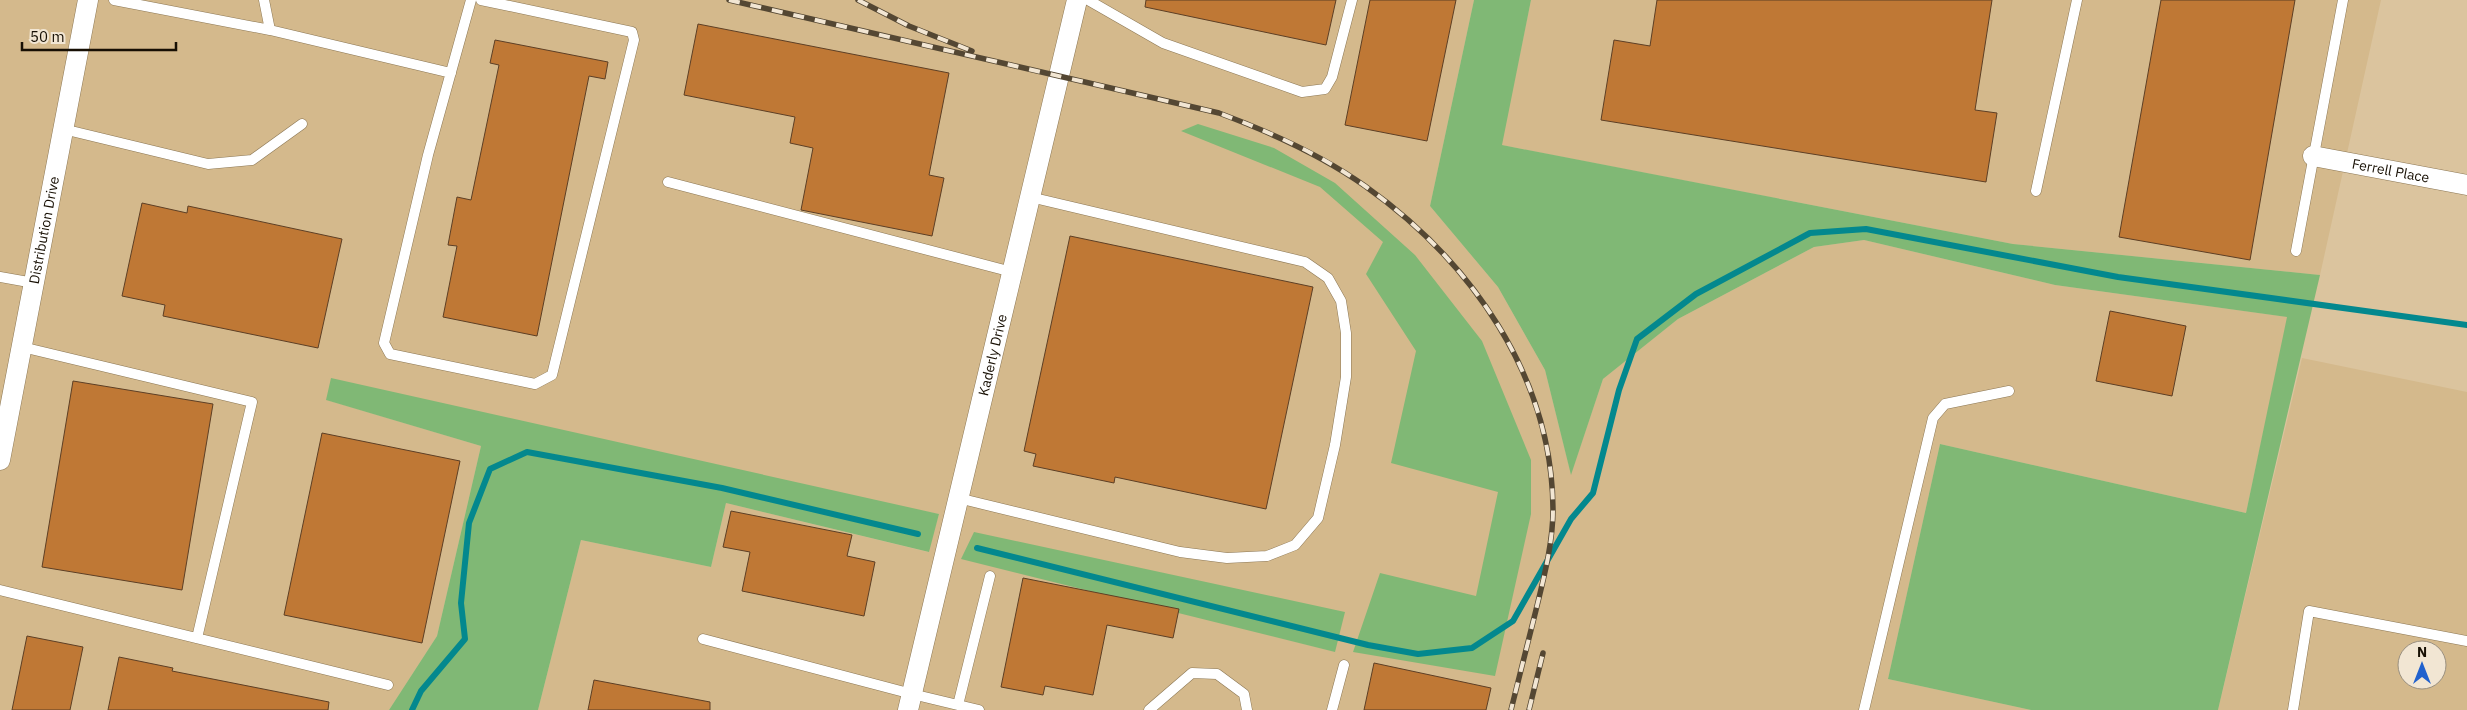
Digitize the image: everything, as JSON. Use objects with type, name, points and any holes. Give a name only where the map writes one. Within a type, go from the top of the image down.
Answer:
[{"type":"street","name":"Distribution Drive","points":[[0,460],[7,390],[22,346],[88,0]]},
{"type":"street","name":"Kaderly Drive","points":[[910,702],[1077,0]]},
{"type":"street","name":"Ferrell Place","points":[[2313,156],[2467,185]]},
{"type":"lane","points":[[114,0],[270,30],[451,73]]},
{"type":"lane","points":[[264,0],[270,30]]},
{"type":"lane","points":[[471,0],[428,155],[384,343],[390,354],[535,384],[552,375],[634,40],[632,32],[482,0]]},
{"type":"lane","points":[[1088,0],[1163,43],[1302,92],[1325,89],[1332,76],[1352,0]]},
{"type":"lane","points":[[2036,191],[2077,0]]},
{"type":"lane","points":[[2296,251],[2343,0]]},
{"type":"lane","points":[[63,129],[208,164],[252,160],[302,124]]},
{"type":"lane","points":[[668,182],[1012,272]]},
{"type":"lane","points":[[958,498],[1180,552],[1228,558],[1267,556],[1294,545],[1318,518],[1335,445],[1346,377],[1346,333],[1341,300],[1328,278],[1305,262],[1030,197]]},
{"type":"lane","points":[[0,277],[34,282]]},
{"type":"lane","points":[[22,346],[252,402],[198,638]]},
{"type":"lane","points":[[1864,710],[1883,637],[1933,418],[1945,404],[2009,391]]},
{"type":"lane","points":[[958,705],[990,576]]},
{"type":"lane","points":[[0,590],[388,685]]},
{"type":"lane","points":[[2293,710],[2309,611],[2467,641]]},
{"type":"lane","points":[[703,639],[910,702],[958,705],[979,710]]},
{"type":"lane","points":[[1332,710],[1344,665]]},
{"type":"lane","points":[[1149,710],[1192,673],[1218,674],[1244,694],[1247,710]]},
{"type":"shaded area","points":[[0,0],[1474,0],[1430,206],[1498,287],[1545,370],[1571,474],[1603,379],[1678,319],[1814,247],[1864,240],[2055,285],[2288,317],[2246,513],[1940,444],[1888,679],[2031,710],[538,710],[581,540],[711,567],[726,503],[928,552],[939,514],[327,400],[481,446],[437,636],[389,710],[0,710]]},
{"type":"shaded area","points":[[1531,0],[2381,0],[2320,275],[2013,244],[1501,145]]},
{"type":"shaded area","points":[[2302,358],[2467,392],[2467,710],[2218,710]]},
{"type":"green space","points":[[1474,0],[1531,0],[1502,145],[2013,244],[2320,275],[2218,710],[2031,710],[1888,679],[1940,444],[2246,513],[2287,317],[2055,285],[1864,240],[1814,247],[1678,319],[1603,379],[1571,475],[1545,370],[1498,287],[1430,206]]},
{"type":"green space","points":[[1198,124],[1274,148],[1335,183],[1415,255],[1482,341],[1531,460],[1531,514],[1495,676],[1353,652],[1380,573],[1476,596],[1498,492],[1391,463],[1416,351],[1366,274],[1383,242],[1320,187],[1181,131]]},
{"type":"green space","points":[[331,378],[939,514],[929,552],[726,503],[711,567],[581,540],[538,710],[389,710],[437,636],[481,446],[326,400]]},
{"type":"green space","points":[[974,532],[1345,612],[1335,652],[961,559]]},
{"type":"building","points":[[1146,0],[1336,0],[1326,45],[1145,7]]},
{"type":"building","points":[[1370,0],[1456,0],[1427,141],[1345,125]]},
{"type":"building","points":[[1657,0],[1992,0],[1975,110],[1997,113],[1986,182],[1601,120],[1614,40],[1650,46]]},
{"type":"building","points":[[2161,0],[2295,0],[2250,260],[2119,237]]},
{"type":"building","points":[[698,24],[949,73],[929,175],[944,178],[932,236],[801,210],[813,148],[790,143],[795,117],[684,95]]},
{"type":"building","points":[[495,40],[608,62],[605,79],[589,76],[537,336],[443,317],[457,246],[448,245],[457,197],[471,200],[499,65],[490,63]]},
{"type":"building","points":[[142,203],[187,213],[188,206],[342,239],[318,348],[163,316],[165,305],[122,296]]},
{"type":"building","points":[[1070,236],[1313,287],[1266,509],[1115,477],[1114,483],[1033,466],[1036,454],[1024,451]]},
{"type":"building","points":[[2110,311],[2186,326],[2172,396],[2096,381]]},
{"type":"building","points":[[73,381],[213,404],[182,590],[42,567]]},
{"type":"building","points":[[322,433],[460,461],[422,643],[284,615]]},
{"type":"building","points":[[731,511],[852,535],[847,556],[875,562],[864,616],[742,591],[750,552],[723,547]]},
{"type":"building","points":[[1023,578],[1179,609],[1173,638],[1107,625],[1093,695],[1045,686],[1043,695],[1001,687]]},
{"type":"building","points":[[27,636],[83,647],[70,710],[12,710]]},
{"type":"building","points":[[119,657],[173,668],[172,671],[329,702],[328,710],[108,710]]},
{"type":"building","points":[[1374,663],[1491,688],[1486,710],[1364,710]]},
{"type":"building","points":[[594,680],[710,702],[710,710],[588,710]]},
{"type":"waterway","points":[[977,548],[1368,645],[1418,654],[1472,648],[1513,621],[1571,519],[1593,493],[1619,390],[1637,339],[1696,294],[1810,233],[1866,229],[2118,277],[2467,325]]},
{"type":"waterway","points":[[412,710],[421,691],[465,639],[461,603],[469,523],[490,469],[527,452],[722,488],[918,534]]},
{"type":"railway","points":[[729,0],[1219,113],[1276,136],[1348,174],[1403,216],[1439,249],[1471,286],[1498,326],[1521,368],[1538,413],[1549,460],[1553,509],[1550,547],[1511,710]]},
{"type":"railway","points":[[858,0],[909,26],[972,51]]},
{"type":"railway","points":[[1529,710],[1543,653]]}]
